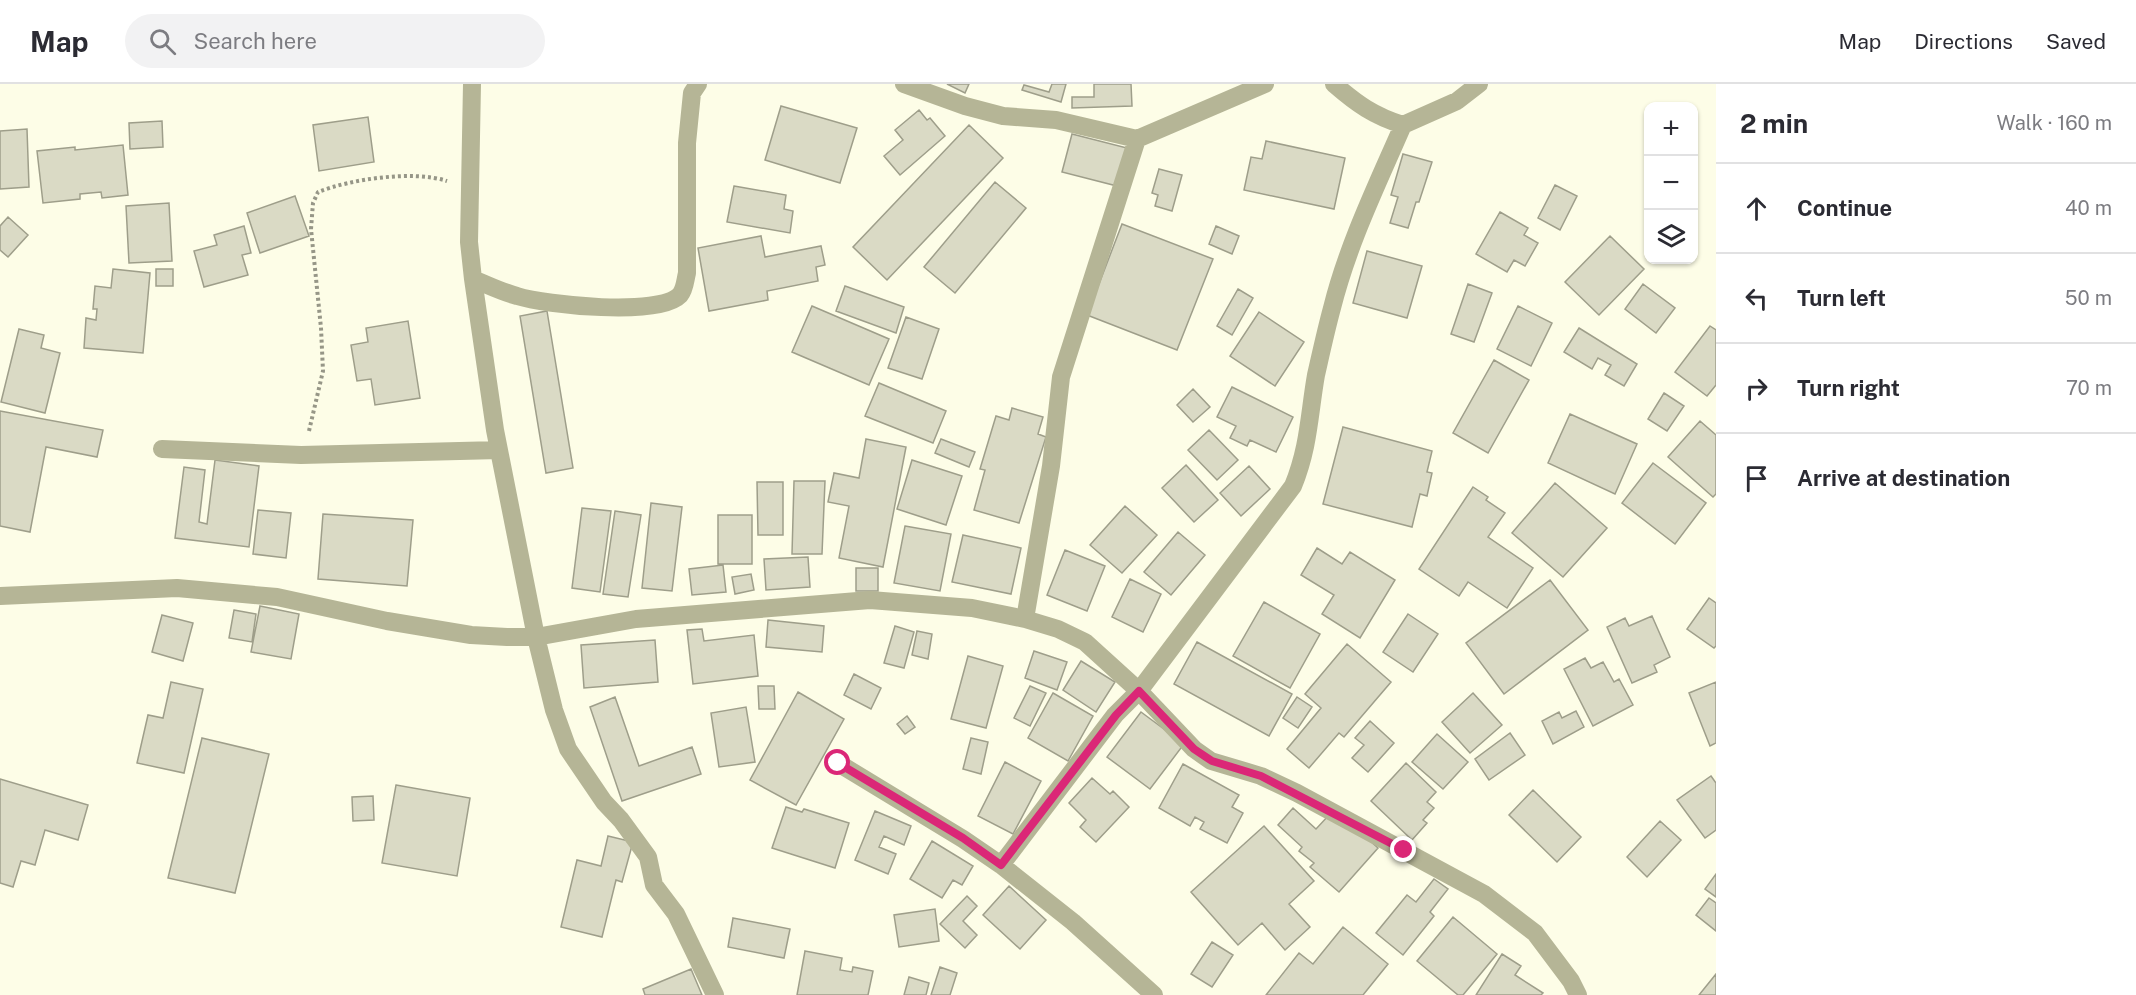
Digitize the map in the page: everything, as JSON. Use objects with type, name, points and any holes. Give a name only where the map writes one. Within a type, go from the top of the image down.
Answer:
[{"type":"street","points":[[472,84],[469,242],[500,450],[536,637],[554,710],[568,749],[604,802],[621,820],[648,857],[654,885],[676,914],[715,995]]},
{"type":"street","points":[[474,279],[516,296],[551,304],[646,307],[678,297],[684,289],[687,273],[687,143],[692,93],[698,84]]},
{"type":"street","points":[[904,84],[1003,116],[1056,120],[1137,139],[1265,84]]},
{"type":"street","points":[[1334,84],[1360,106],[1379,117],[1403,125],[1457,101],[1479,84]]},
{"type":"street","points":[[1001,865],[1116,715],[1139,691],[1293,486],[1301,466],[1310,426],[1316,376],[1332,306],[1347,256],[1403,125]]},
{"type":"street","points":[[1025,619],[1051,466],[1061,377],[1137,139]]},
{"type":"street","points":[[162,449],[301,455],[500,450]]},
{"type":"street","points":[[0,596],[177,588],[277,597],[387,621],[471,635],[536,637],[636,619],[870,600],[972,608],[1025,619],[1058,629],[1085,642],[1139,691],[1194,749],[1212,761],[1261,776],[1297,793],[1484,894],[1536,933],[1571,981],[1578,995]]},
{"type":"street","points":[[838,763],[963,838],[1001,865],[1073,922],[1154,995]]},
{"type":"path","points":[[301,455],[314,416],[323,371],[311,229],[313,203],[318,192],[338,184],[412,176],[433,177],[449,182],[470,197]]},
{"type":"building","points":[[947,84],[969,84],[965,93]]},
{"type":"building","points":[[1052,84],[1066,84],[1061,102],[1022,90],[1024,85],[1049,92]]},
{"type":"building","points":[[1094,84],[1131,84],[1132,106],[1072,108],[1072,97],[1094,97]]},
{"type":"building","points":[[781,106],[857,128],[840,183],[765,160]]},
{"type":"building","points":[[919,110],[927,120],[930,118],[945,136],[900,175],[884,156],[903,140],[895,130]]},
{"type":"building","points":[[368,117],[374,162],[319,171],[313,125]]},
{"type":"building","points":[[162,121],[163,147],[130,149],[129,123]]},
{"type":"building","points":[[969,125],[1003,158],[887,280],[853,247]]},
{"type":"building","points":[[27,129],[29,187],[0,189],[0,131]]},
{"type":"building","points":[[1072,134],[1127,148],[1117,186],[1062,172]]},
{"type":"building","points":[[1266,141],[1345,158],[1334,209],[1244,190],[1251,157],[1262,159]]},
{"type":"building","points":[[123,145],[128,195],[102,198],[101,192],[80,194],[80,199],[43,203],[37,151]]},
{"type":"building","points":[[1403,154],[1432,162],[1408,228],[1390,223],[1398,197],[1391,195]]},
{"type":"building","points":[[1159,169],[1182,175],[1172,211],[1155,206],[1158,195],[1152,193]]},
{"type":"building","points":[[995,182],[1026,208],[955,293],[924,267]]},
{"type":"building","points":[[1555,185],[1577,196],[1560,230],[1538,218]]},
{"type":"building","points":[[734,186],[786,195],[784,209],[793,211],[790,233],[727,222]]},
{"type":"building","points":[[295,196],[309,236],[260,253],[247,213]]},
{"type":"building","points":[[169,203],[172,261],[129,263],[126,206]]},
{"type":"building","points":[[1500,212],[1528,228],[1524,235],[1538,243],[1525,266],[1514,260],[1507,272],[1476,254]]},
{"type":"building","points":[[8,217],[28,235],[8,257],[0,250],[0,226]]},
{"type":"building","points":[[1122,224],[1213,259],[1177,350],[1087,315]]},
{"type":"building","points":[[244,226],[251,253],[242,255],[248,275],[204,287],[194,251],[217,245],[214,235]]},
{"type":"building","points":[[1216,226],[1239,236],[1232,254],[1209,244]]},
{"type":"building","points":[[761,236],[765,257],[821,246],[825,265],[816,267],[818,281],[767,291],[768,300],[709,311],[698,248]]},
{"type":"building","points":[[1610,236],[1644,269],[1599,315],[1565,282]]},
{"type":"building","points":[[1367,251],[1422,266],[1407,318],[1353,303]]},
{"type":"building","points":[[113,269],[150,273],[143,353],[84,348],[86,318],[96,320],[97,309],[93,309],[95,286],[111,288]]},
{"type":"building","points":[[156,269],[173,269],[173,286],[156,286]]},
{"type":"building","points":[[1468,284],[1492,293],[1474,342],[1451,334]]},
{"type":"building","points":[[1643,284],[1675,308],[1656,333],[1625,309]]},
{"type":"building","points":[[845,286],[904,307],[896,333],[836,311]]},
{"type":"building","points":[[1238,289],[1253,298],[1232,335],[1217,326]]},
{"type":"building","points":[[812,306],[889,339],[869,385],[792,352]]},
{"type":"building","points":[[1518,306],[1552,323],[1531,366],[1497,349]]},
{"type":"building","points":[[547,311],[573,468],[546,473],[520,316]]},
{"type":"building","points":[[1259,312],[1304,342],[1275,386],[1230,356]]},
{"type":"building","points":[[906,317],[939,329],[922,379],[888,368]]},
{"type":"building","points":[[408,321],[420,398],[375,405],[371,379],[357,381],[351,345],[368,342],[366,328]]},
{"type":"building","points":[[1710,326],[1716,330],[1716,385],[1707,396],[1675,372]]},
{"type":"building","points":[[1579,328],[1637,364],[1624,386],[1605,375],[1611,365],[1598,358],[1592,369],[1564,352]]},
{"type":"building","points":[[19,329],[44,335],[41,348],[60,353],[45,413],[1,402]]},
{"type":"building","points":[[1494,360],[1529,380],[1488,453],[1453,433]]},
{"type":"building","points":[[879,383],[946,411],[933,443],[865,416]]},
{"type":"building","points":[[1232,387],[1293,417],[1276,452],[1250,440],[1247,446],[1230,438],[1236,426],[1217,417]]},
{"type":"building","points":[[1193,389],[1210,407],[1193,422],[1177,405]]},
{"type":"building","points":[[1664,393],[1684,406],[1667,431],[1648,419]]},
{"type":"building","points":[[1012,408],[1043,417],[1038,434],[1046,437],[1019,523],[974,510],[985,470],[980,469],[996,416],[1009,420]]},
{"type":"building","points":[[0,411],[103,430],[97,457],[46,447],[30,532],[0,526]]},
{"type":"building","points":[[1570,414],[1637,444],[1615,494],[1548,463]]},
{"type":"building","points":[[1700,421],[1716,435],[1716,494],[1713,497],[1668,457]]},
{"type":"building","points":[[1343,427],[1432,451],[1427,472],[1432,473],[1427,496],[1420,494],[1412,527],[1323,504]]},
{"type":"building","points":[[1209,430],[1238,460],[1217,480],[1188,450]]},
{"type":"building","points":[[866,439],[906,447],[883,567],[839,558],[849,506],[828,502],[834,473],[859,478]]},
{"type":"building","points":[[941,439],[975,452],[969,467],[935,453]]},
{"type":"building","points":[[215,460],[259,466],[249,547],[175,538],[184,467],[205,470],[199,522],[207,524]]},
{"type":"building","points":[[912,460],[962,476],[946,525],[897,509]]},
{"type":"building","points":[[1653,463],[1706,503],[1675,544],[1622,503]]},
{"type":"building","points":[[1186,465],[1218,500],[1194,522],[1162,488]]},
{"type":"building","points":[[1249,466],[1270,489],[1241,516],[1220,493]]},
{"type":"building","points":[[794,481],[825,481],[822,554],[792,554]]},
{"type":"building","points":[[757,482],[783,482],[783,535],[758,535]]},
{"type":"building","points":[[1555,483],[1607,528],[1563,577],[1512,533]]},
{"type":"building","points":[[1473,487],[1488,497],[1486,500],[1505,513],[1488,537],[1533,568],[1507,608],[1468,582],[1459,596],[1419,569]]},
{"type":"building","points":[[651,503],[682,507],[672,591],[642,588]]},
{"type":"building","points":[[1125,506],[1157,535],[1122,573],[1090,545]]},
{"type":"building","points":[[582,508],[611,511],[600,592],[572,588]]},
{"type":"building","points":[[258,510],[291,513],[286,558],[253,554]]},
{"type":"building","points":[[615,511],[641,515],[628,597],[603,594]]},
{"type":"building","points":[[323,514],[413,520],[407,586],[318,579]]},
{"type":"building","points":[[718,515],[752,515],[752,564],[718,564]]},
{"type":"building","points":[[905,526],[951,534],[940,591],[894,583]]},
{"type":"building","points":[[1178,532],[1205,555],[1171,595],[1144,572]]},
{"type":"building","points":[[963,535],[1021,548],[1011,594],[952,582]]},
{"type":"building","points":[[1317,548],[1342,564],[1350,552],[1395,580],[1360,638],[1322,614],[1334,595],[1301,575]]},
{"type":"building","points":[[1065,550],[1105,566],[1087,611],[1047,595]]},
{"type":"building","points":[[808,557],[810,587],[766,590],[764,559]]},
{"type":"building","points":[[723,565],[726,592],[692,595],[689,569]]},
{"type":"building","points":[[856,568],[878,568],[878,591],[856,591]]},
{"type":"building","points":[[751,574],[754,590],[735,594],[732,577]]},
{"type":"building","points":[[1130,579],[1161,594],[1143,632],[1112,617]]},
{"type":"building","points":[[1550,580],[1588,630],[1504,694],[1466,643]]},
{"type":"building","points":[[1709,598],[1716,603],[1716,646],[1714,648],[1687,629]]},
{"type":"building","points":[[1264,602],[1320,634],[1290,688],[1233,656]]},
{"type":"building","points":[[260,606],[299,614],[291,659],[251,652]]},
{"type":"building","points":[[234,610],[256,614],[252,642],[229,638]]},
{"type":"building","points":[[1408,614],[1438,634],[1413,672],[1383,652]]},
{"type":"building","points":[[162,615],[193,623],[183,661],[152,652]]},
{"type":"building","points":[[1652,616],[1670,657],[1654,665],[1657,672],[1632,683],[1607,627],[1625,618],[1629,626]]},
{"type":"building","points":[[768,620],[824,626],[822,652],[766,647]]},
{"type":"building","points":[[895,626],[914,632],[904,668],[884,663]]},
{"type":"building","points":[[702,629],[704,641],[754,635],[758,676],[693,684],[687,630]]},
{"type":"building","points":[[917,631],[932,634],[928,659],[912,655]]},
{"type":"building","points":[[655,640],[658,682],[584,688],[581,645]]},
{"type":"building","points":[[1197,642],[1292,694],[1269,736],[1174,684]]},
{"type":"building","points":[[1347,644],[1391,682],[1344,737],[1339,733],[1309,768],[1287,749],[1321,708],[1305,694]]},
{"type":"building","points":[[1034,651],[1067,662],[1057,690],[1025,678]]},
{"type":"building","points":[[968,656],[1003,666],[986,728],[951,719]]},
{"type":"building","points":[[1585,658],[1591,668],[1603,662],[1614,682],[1619,679],[1633,705],[1593,726],[1564,669]]},
{"type":"building","points":[[1081,661],[1115,682],[1096,712],[1063,690]]},
{"type":"building","points":[[854,674],[881,688],[871,709],[844,695]]},
{"type":"building","points":[[171,682],[203,689],[184,773],[137,763],[148,715],[163,718]]},
{"type":"building","points":[[1716,682],[1716,743],[1710,746],[1689,693]]},
{"type":"building","points":[[758,686],[774,686],[775,709],[759,709]]},
{"type":"building","points":[[1030,686],[1046,693],[1030,726],[1014,718]]},
{"type":"building","points":[[798,692],[844,719],[796,805],[750,780]]},
{"type":"building","points":[[1053,693],[1093,716],[1068,761],[1028,738]]},
{"type":"building","points":[[1473,693],[1502,725],[1470,753],[1442,722]]},
{"type":"building","points":[[615,697],[639,766],[692,747],[701,774],[622,801],[590,707]]},
{"type":"building","points":[[1297,697],[1312,707],[1298,728],[1283,718]]},
{"type":"building","points":[[746,707],[755,762],[719,767],[711,713]]},
{"type":"building","points":[[1576,711],[1584,727],[1553,744],[1542,721],[1559,712],[1562,718]]},
{"type":"building","points":[[1141,712],[1184,744],[1150,789],[1107,757]]},
{"type":"building","points":[[907,716],[915,727],[905,734],[897,724]]},
{"type":"building","points":[[1370,721],[1394,743],[1368,772],[1352,758],[1364,745],[1355,738]]},
{"type":"building","points":[[1510,733],[1525,755],[1489,780],[1475,759]]},
{"type":"building","points":[[1437,734],[1468,762],[1443,789],[1412,762]]},
{"type":"building","points":[[202,738],[269,754],[235,893],[168,878]]},
{"type":"building","points":[[971,738],[988,742],[981,774],[963,769]]},
{"type":"building","points":[[1005,762],[1041,781],[1013,834],[978,816]]},
{"type":"building","points":[[1406,763],[1436,792],[1427,802],[1434,808],[1423,820],[1427,823],[1412,840],[1371,801]]},
{"type":"building","points":[[1183,764],[1239,795],[1232,807],[1243,813],[1227,843],[1200,829],[1204,822],[1195,817],[1190,826],[1159,808]]},
{"type":"building","points":[[1711,776],[1716,783],[1716,830],[1705,838],[1677,800]]},
{"type":"building","points":[[1092,778],[1110,794],[1113,791],[1129,807],[1096,842],[1080,827],[1086,820],[1069,803]]},
{"type":"building","points":[[0,779],[88,805],[78,840],[45,830],[35,865],[21,861],[13,887],[0,883]]},
{"type":"building","points":[[396,785],[470,798],[457,876],[382,863]]},
{"type":"building","points":[[1533,790],[1581,837],[1557,862],[1509,815]]},
{"type":"building","points":[[373,796],[374,820],[353,821],[352,797]]},
{"type":"building","points":[[786,807],[802,812],[804,809],[849,823],[835,868],[772,848]]},
{"type":"building","points":[[1293,808],[1316,829],[1329,815],[1347,820],[1378,848],[1339,892],[1310,867],[1314,863],[1299,851],[1302,847],[1278,825]]},
{"type":"building","points":[[875,811],[911,826],[904,845],[884,836],[879,847],[896,854],[888,874],[855,860]]},
{"type":"building","points":[[1660,821],[1681,840],[1647,877],[1627,857]]},
{"type":"building","points":[[1264,826],[1314,881],[1289,904],[1310,927],[1285,950],[1262,923],[1238,945],[1191,892]]},
{"type":"building","points":[[608,836],[633,842],[622,882],[616,880],[602,937],[561,927],[577,860],[601,866]]},
{"type":"building","points":[[932,841],[973,866],[962,885],[953,880],[942,898],[910,879]]},
{"type":"building","points":[[1716,874],[1716,897],[1705,889]]},
{"type":"building","points":[[1434,879],[1448,889],[1430,912],[1434,916],[1403,955],[1376,933],[1407,895],[1416,902]]},
{"type":"building","points":[[1009,886],[1046,920],[1020,949],[983,915]]},
{"type":"building","points":[[967,896],[977,906],[963,921],[977,935],[965,948],[940,924]]},
{"type":"building","points":[[1709,898],[1716,903],[1716,931],[1696,915]]},
{"type":"building","points":[[935,909],[939,941],[899,947],[894,915]]},
{"type":"building","points":[[1453,917],[1497,954],[1463,995],[1458,995],[1417,961]]},
{"type":"building","points":[[733,918],[790,929],[784,958],[728,947]]},
{"type":"building","points":[[1343,927],[1388,964],[1363,995],[1266,995],[1299,953],[1313,964]]},
{"type":"building","points":[[1212,942],[1233,955],[1212,987],[1191,974]]},
{"type":"building","points":[[805,951],[842,958],[840,970],[852,972],[853,967],[873,971],[868,995],[797,995]]},
{"type":"building","points":[[1502,954],[1521,966],[1515,975],[1543,993],[1541,995],[1476,995]]},
{"type":"building","points":[[940,967],[957,973],[950,995],[931,995]]},
{"type":"building","points":[[691,969],[702,995],[645,995],[643,989]]},
{"type":"building","points":[[1716,974],[1716,995],[1699,995]]},
{"type":"building","points":[[909,977],[929,983],[926,995],[904,995]]},
{"type":"route","points":[[838,763],[963,838],[1001,865],[1116,715],[1139,691],[1194,749],[1212,761],[1261,776],[1404,850]]}]
